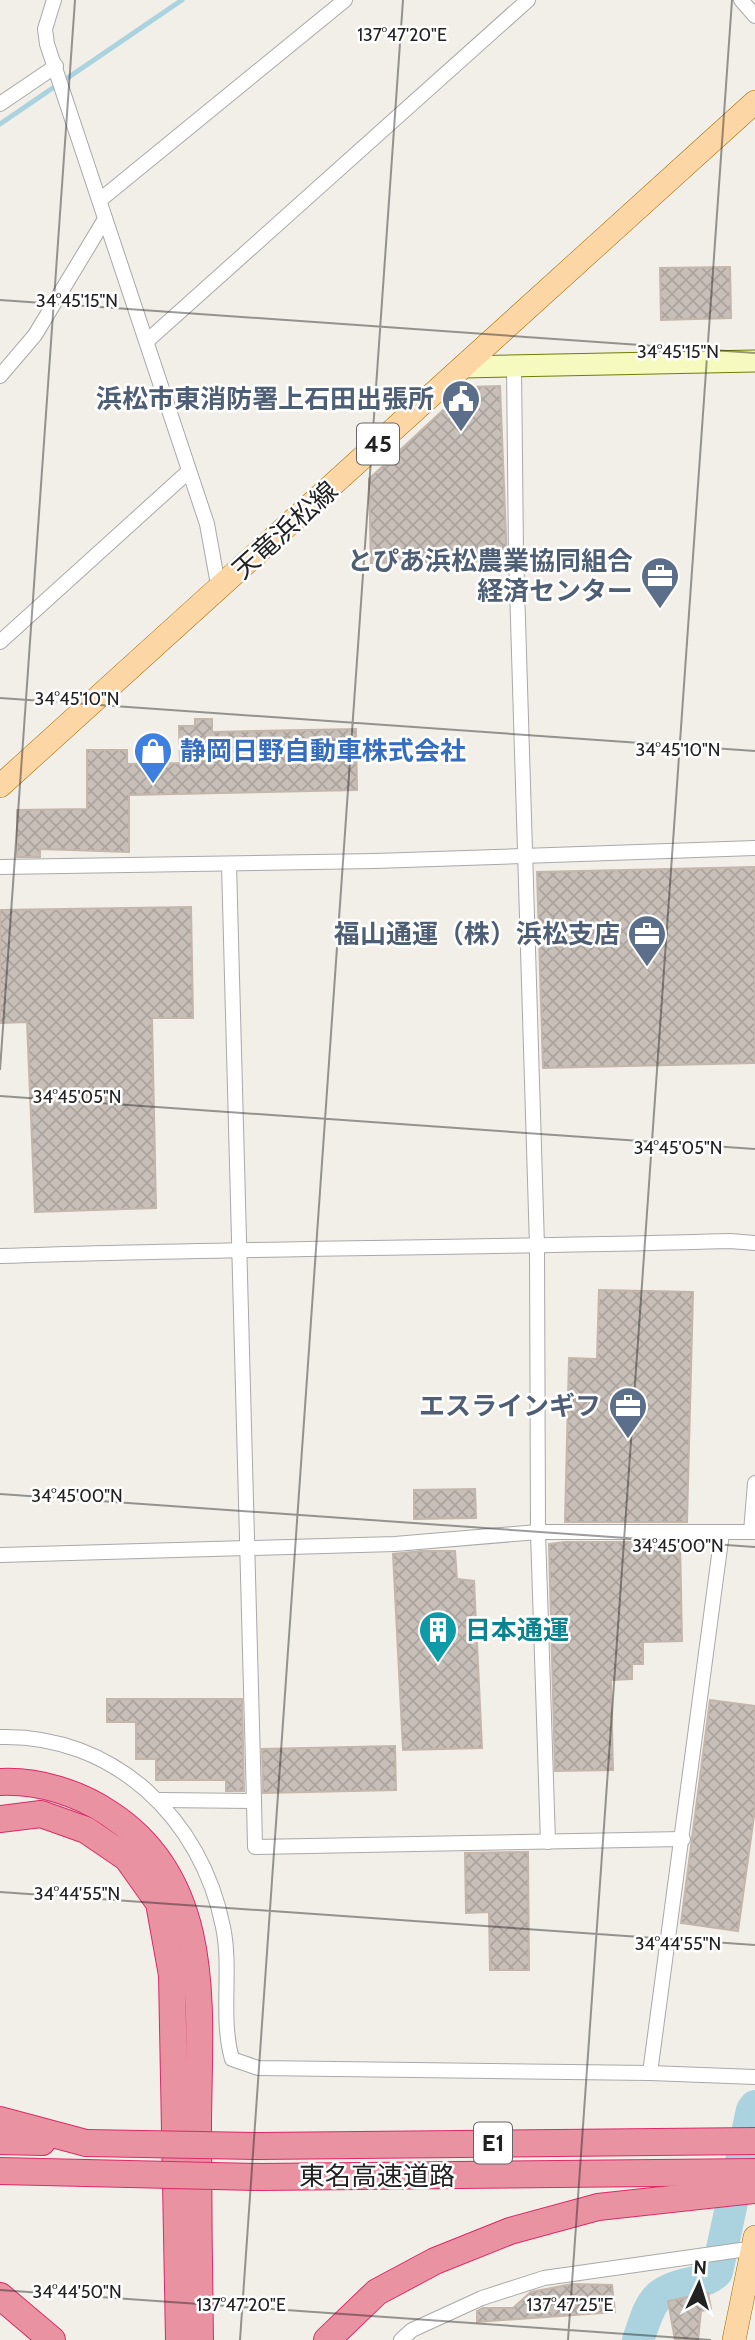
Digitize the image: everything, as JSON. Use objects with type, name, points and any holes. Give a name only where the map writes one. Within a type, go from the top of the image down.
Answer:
[{"type":"highway","points":[[0,1782],[48,1787],[93,1802],[132,1828],[148,1844],[176,1888],[193,1936],[198,1995],[200,2340]]},
{"type":"highway","points":[[0,1819],[41,1814],[86,1830],[127,1858],[159,1903],[172,1975],[179,2340]]},
{"type":"highway","points":[[0,2120],[86,2143]]},
{"type":"highway","name":"東名高速道路","points":[[0,2141],[258,2146],[755,2141]]},
{"type":"highway","name":"東名高速道路","points":[[0,2171],[718,2183],[755,2172]]},
{"type":"highway","points":[[327,2340],[377,2292],[435,2261],[510,2231],[598,2207],[718,2183],[755,2190]]},
{"type":"highway","points":[[0,2296],[52,2340]]},
{"type":"main road","name":"天竜浜松線","points":[[0,786],[755,102]]},
{"type":"main road","points":[[734,2340],[749,2246]]},
{"type":"street","points":[[54,0],[45,29],[47,44],[207,524],[219,590]]},
{"type":"street","points":[[100,200],[345,0]]},
{"type":"street","points":[[147,341],[528,0]]},
{"type":"street","points":[[741,0],[755,16]]},
{"type":"street","points":[[0,104],[57,68]]},
{"type":"street","points":[[0,376],[35,335],[105,219]]},
{"type":"street","points":[[462,367],[755,361]]},
{"type":"street","points":[[514,368],[516,554],[537,1246],[538,1532],[548,1842]]},
{"type":"street","points":[[0,642],[189,471]]},
{"type":"street","points":[[0,867],[229,864],[755,848]]},
{"type":"street","points":[[229,864],[245,1551],[255,1847],[683,1839]]},
{"type":"street","points":[[0,1256],[237,1248],[537,1246],[730,1241],[755,1243]]},
{"type":"street","points":[[0,1555],[245,1551],[395,1545],[538,1532],[753,1532],[755,1483]]},
{"type":"street","points":[[650,2073],[722,1533]]},
{"type":"street","points":[[0,1737],[43,1741],[76,1750],[127,1776],[160,1800],[192,1841],[212,1882],[227,1955],[228,2045],[232,2059],[258,2068],[755,2077]]},
{"type":"street","points":[[160,1800],[254,1801]]},
{"type":"street","points":[[401,2340],[412,2330],[482,2298],[544,2278],[713,2255],[749,2246]]},
{"type":"building","points":[[730,267],[731,318],[661,320],[660,268]]},
{"type":"building","name":"浜松市東消防署上石田出張所","points":[[500,386],[507,561],[371,563],[369,479],[468,387]]},
{"type":"building","points":[[195,719],[212,719],[212,732],[356,729],[357,790],[129,795],[129,852],[40,849],[40,857],[17,857],[17,810],[87,809],[87,750],[127,750],[127,764],[180,763],[179,726],[195,726]]},
{"type":"building","name":"福山通運（株）浜松支店","points":[[755,867],[755,1063],[543,1068],[537,872]]},
{"type":"building","points":[[191,907],[193,1018],[152,1018],[156,1208],[35,1212],[27,1022],[0,1023],[0,910]]},
{"type":"building","name":"エスラインギフ","points":[[599,1290],[693,1292],[687,1522],[565,1522],[569,1358],[597,1359]]},
{"type":"building","points":[[475,1489],[476,1518],[414,1519],[414,1490]]},
{"type":"building","points":[[680,1542],[682,1641],[643,1642],[643,1664],[632,1664],[632,1679],[611,1680],[613,1770],[555,1771],[549,1544]]},
{"type":"building","name":"日本通運","points":[[455,1551],[457,1579],[474,1581],[482,1748],[403,1750],[393,1554]]},
{"type":"building","points":[[107,1699],[242,1699],[244,1791],[226,1791],[226,1780],[156,1780],[156,1759],[136,1759],[136,1722],[107,1722]]},
{"type":"building","points":[[710,1700],[755,1706],[755,1809],[738,1931],[681,1923]]},
{"type":"building","points":[[395,1746],[396,1790],[263,1793],[262,1749]]},
{"type":"building","points":[[528,1852],[529,1970],[490,1970],[489,1912],[466,1913],[465,1853]]},
{"type":"building","points":[[572,2284],[612,2285],[615,2312],[477,2322],[477,2311],[483,2308],[513,2308],[531,2292]]},
{"type":"building","points":[[708,2293],[711,2309],[701,2311],[698,2340],[675,2340],[668,2301]]},
{"type":"waterway","points":[[0,124],[182,0]]},
{"type":"waterway","points":[[638,2340],[650,2308],[660,2295],[678,2286],[708,2278],[717,2272],[755,2106]]},
{"type":"place","name":"浜松市東消防署上石田出張所","points":[[461,433]]},
{"type":"place","name":"とぴあ浜松農業協同組合 経済センター","points":[[660,610]]},
{"type":"place","name":"静岡日野自動車株式会社","points":[[153,785]]},
{"type":"place","name":"福山通運（株）浜松支店","points":[[647,968]]},
{"type":"place","name":"エスラインギフ","points":[[628,1440]]},
{"type":"place","name":"日本通運","points":[[438,1664]]}]
